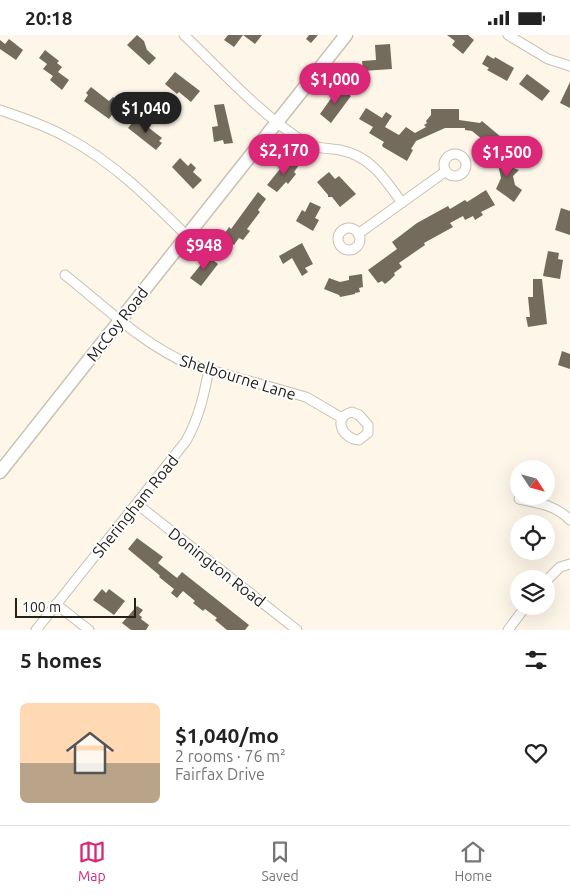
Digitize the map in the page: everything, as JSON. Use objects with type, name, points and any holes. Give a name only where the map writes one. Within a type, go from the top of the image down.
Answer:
[{"type":"main road","name":"McCoy Road","points":[[0,472],[346,35]]},
{"type":"street","points":[[184,35],[277,122],[311,146],[349,152],[362,157],[383,176],[402,203]]},
{"type":"street","points":[[508,35],[548,59],[570,66]]},
{"type":"street","points":[[0,110],[67,137],[103,160],[132,182],[187,236]]},
{"type":"street","points":[[358,234],[446,171]]},
{"type":"street","name":"Shelbourne Lane","points":[[66,275],[165,353],[189,363],[306,397],[342,418]]},
{"type":"street","name":"Sheringham Road","points":[[36,630],[179,452],[190,435],[201,407],[209,369]]},
{"type":"street","name":"Donington Road","points":[[138,503],[297,630]]},
{"type":"street","points":[[548,505],[563,513],[570,520]]},
{"type":"street","points":[[555,572],[560,567],[570,565]]},
{"type":"street","points":[[56,605],[89,630]]},
{"type":"street","points":[[508,630],[519,615]]},
{"type":"building","points":[[137,35],[144,41],[147,50],[156,58],[149,65],[127,45]]},
{"type":"building","points":[[228,35],[243,35],[234,47],[224,40]]},
{"type":"building","points":[[243,35],[262,35],[255,44]]},
{"type":"building","points":[[309,35],[318,35],[311,43],[306,39]]},
{"type":"building","points":[[447,35],[468,35],[474,40],[463,54],[452,45],[455,41]]},
{"type":"building","points":[[9,39],[23,50],[16,60],[0,49],[0,40],[5,44]]},
{"type":"building","points":[[390,44],[392,69],[363,71],[362,61],[376,60],[375,45]]},
{"type":"building","points":[[45,50],[59,61],[57,63],[62,67],[58,72],[69,80],[62,90],[50,80],[53,76],[43,69],[47,64],[39,58]]},
{"type":"building","points":[[487,55],[494,59],[495,57],[514,68],[507,81],[487,70],[489,68],[482,64]]},
{"type":"building","points":[[175,72],[200,91],[191,102],[165,84]]},
{"type":"building","points":[[527,74],[550,91],[542,101],[519,84]]},
{"type":"building","points":[[570,82],[570,108],[560,103]]},
{"type":"building","points":[[91,87],[109,101],[113,97],[123,105],[124,102],[132,108],[126,116],[117,108],[109,119],[84,101],[88,95],[86,93]]},
{"type":"building","points":[[339,87],[351,96],[331,123],[320,114]]},
{"type":"building","points":[[224,104],[233,143],[224,144],[223,140],[214,142],[212,127],[218,126],[214,105]]},
{"type":"building","points":[[366,108],[382,118],[386,112],[392,116],[385,127],[399,135],[406,127],[415,133],[426,127],[424,125],[431,115],[431,109],[459,109],[459,120],[480,123],[482,121],[501,137],[494,145],[485,138],[483,140],[472,131],[465,130],[465,128],[445,128],[416,141],[407,161],[383,147],[384,142],[369,133],[373,127],[359,119]]},
{"type":"building","points":[[136,118],[162,138],[159,141],[162,143],[156,150],[128,128]]},
{"type":"building","points":[[509,152],[511,167],[519,170],[513,176],[515,185],[522,190],[514,202],[496,189],[501,178],[496,155]]},
{"type":"building","points":[[180,158],[188,166],[191,163],[196,168],[193,172],[202,180],[193,189],[172,167]]},
{"type":"building","points":[[291,159],[299,165],[294,172],[296,174],[288,184],[286,182],[277,192],[267,185],[284,164],[286,165]]},
{"type":"building","points":[[329,172],[335,179],[339,176],[356,194],[340,207],[332,197],[328,197],[317,182]]},
{"type":"building","points":[[486,190],[495,205],[481,212],[483,215],[475,220],[473,216],[465,220],[463,216],[450,223],[453,227],[424,243],[425,245],[399,263],[402,267],[385,284],[382,281],[378,283],[368,270],[397,249],[392,242],[417,223],[448,206],[450,209],[465,200],[467,202]]},
{"type":"building","points":[[258,192],[266,199],[258,210],[260,212],[247,229],[250,231],[243,240],[239,238],[234,245],[230,242],[228,244],[221,239],[229,227],[231,229]]},
{"type":"building","points":[[310,202],[321,207],[315,218],[319,220],[313,231],[296,221],[302,210],[305,212]]},
{"type":"building","points":[[561,208],[570,211],[570,235],[555,230]]},
{"type":"building","points":[[302,243],[313,264],[305,268],[308,272],[302,276],[292,258],[283,264],[279,256]]},
{"type":"building","points":[[548,251],[559,253],[558,259],[563,260],[560,279],[543,276]]},
{"type":"building","points":[[208,256],[218,264],[201,286],[190,278]]},
{"type":"building","points":[[362,274],[363,287],[359,288],[360,292],[355,294],[340,297],[324,289],[329,278],[340,282],[349,280],[349,276]]},
{"type":"building","points":[[533,279],[542,279],[547,324],[528,327],[526,317],[530,317],[528,297],[533,297]]},
{"type":"building","points":[[562,351],[570,354],[570,369],[558,365]]},
{"type":"building","points":[[137,538],[163,557],[158,563],[177,578],[182,572],[249,625],[245,630],[227,630],[215,620],[217,618],[193,603],[195,601],[183,591],[177,598],[171,593],[174,589],[128,549]]},
{"type":"building","points":[[102,589],[106,593],[109,589],[125,601],[114,615],[93,600]]},
{"type":"building","points":[[137,606],[143,610],[139,615],[142,617],[141,619],[149,625],[146,630],[131,630],[122,623]]}]
